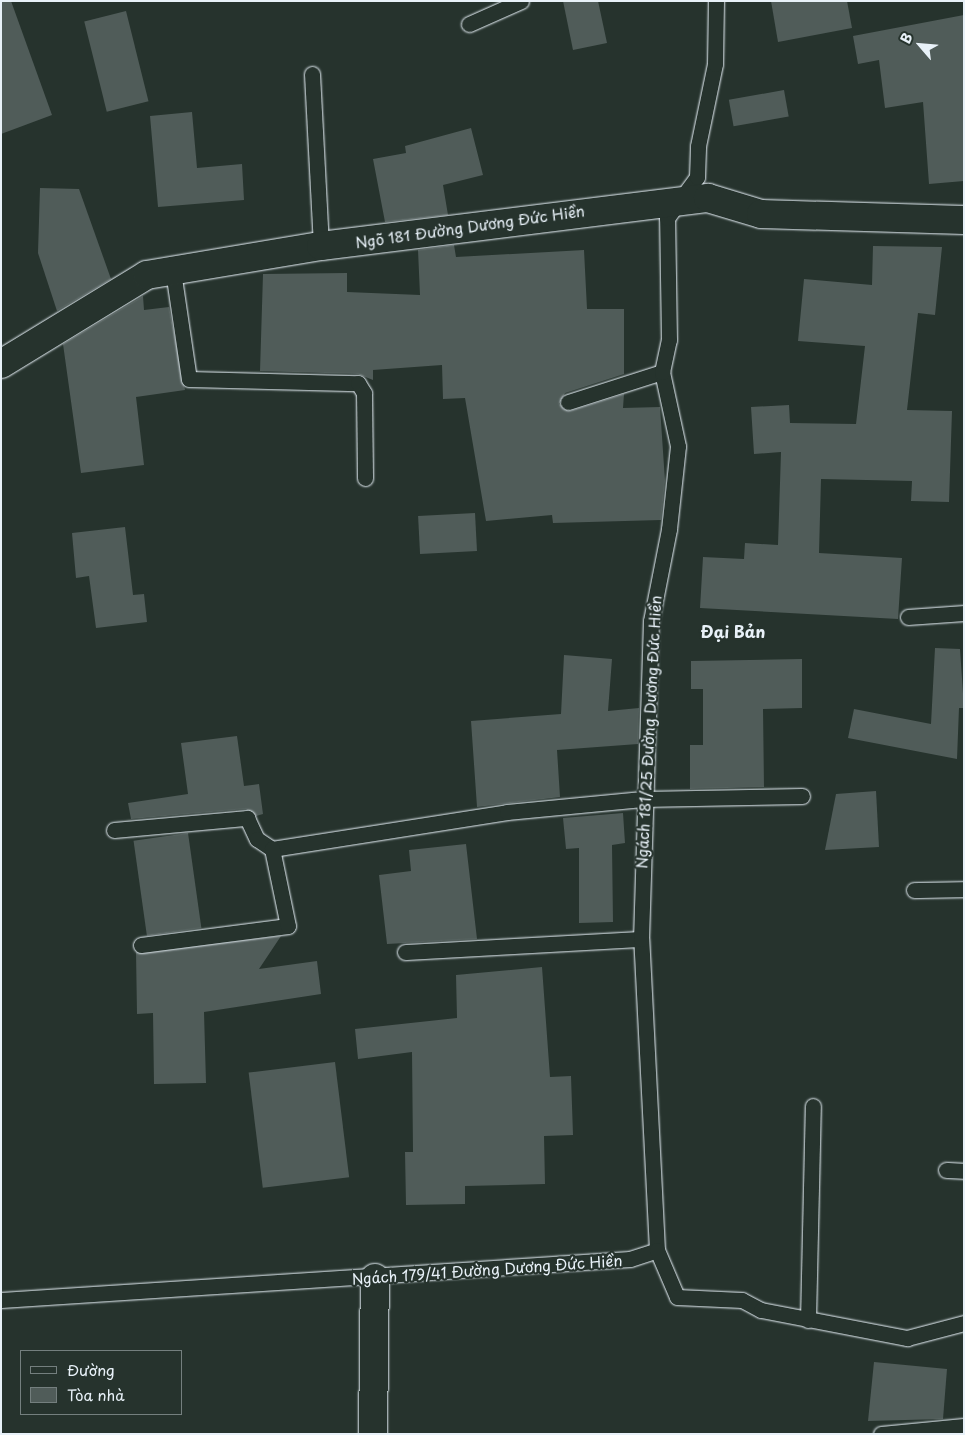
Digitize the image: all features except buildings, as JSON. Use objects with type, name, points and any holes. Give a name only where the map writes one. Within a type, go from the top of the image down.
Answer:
[{"type":"street","name":"Ngõ 181 Đường Dương Đức Hiền","points":[[1,364],[147,275],[321,246],[673,210],[708,198],[761,214],[964,220]]},
{"type":"street","points":[[373,1434],[375,1278]]},
{"type":"lane","points":[[469,24],[521,1]]},
{"type":"lane","points":[[673,210],[696,177],[698,146],[715,64],[716,1]]},
{"type":"lane","points":[[312,74],[321,246]]},
{"type":"lane","name":"Ngách 181/25 Đường Dương Đức Hiền","points":[[657,1250],[641,939],[642,800],[652,613],[669,529],[678,446],[662,372],[669,340],[673,210]]},
{"type":"lane","points":[[173,271],[189,379],[358,383],[364,393],[365,478]]},
{"type":"lane","points":[[568,402],[662,372]]},
{"type":"lane","points":[[908,618],[964,613]]},
{"type":"lane","points":[[114,830],[247,818],[257,839],[272,849],[507,812],[642,800],[802,796]]},
{"type":"lane","points":[[142,945],[288,926],[272,849]]},
{"type":"lane","points":[[914,890],[964,888]]},
{"type":"lane","points":[[405,952],[641,939]]},
{"type":"lane","points":[[808,1320],[813,1106]]},
{"type":"lane","points":[[946,1170],[964,1171]]},
{"type":"lane","points":[[657,1250],[677,1297],[742,1300],[761,1310],[907,1338],[964,1323]]},
{"type":"lane","name":"Ngách 179/41 Đường Dương Đức Hiền","points":[[1,1300],[375,1278],[630,1259],[657,1250]]},
{"type":"lane","points":[[882,1434],[964,1426]]},
{"type":"district","name":"Đại Bản","points":[[733,631]]}]
